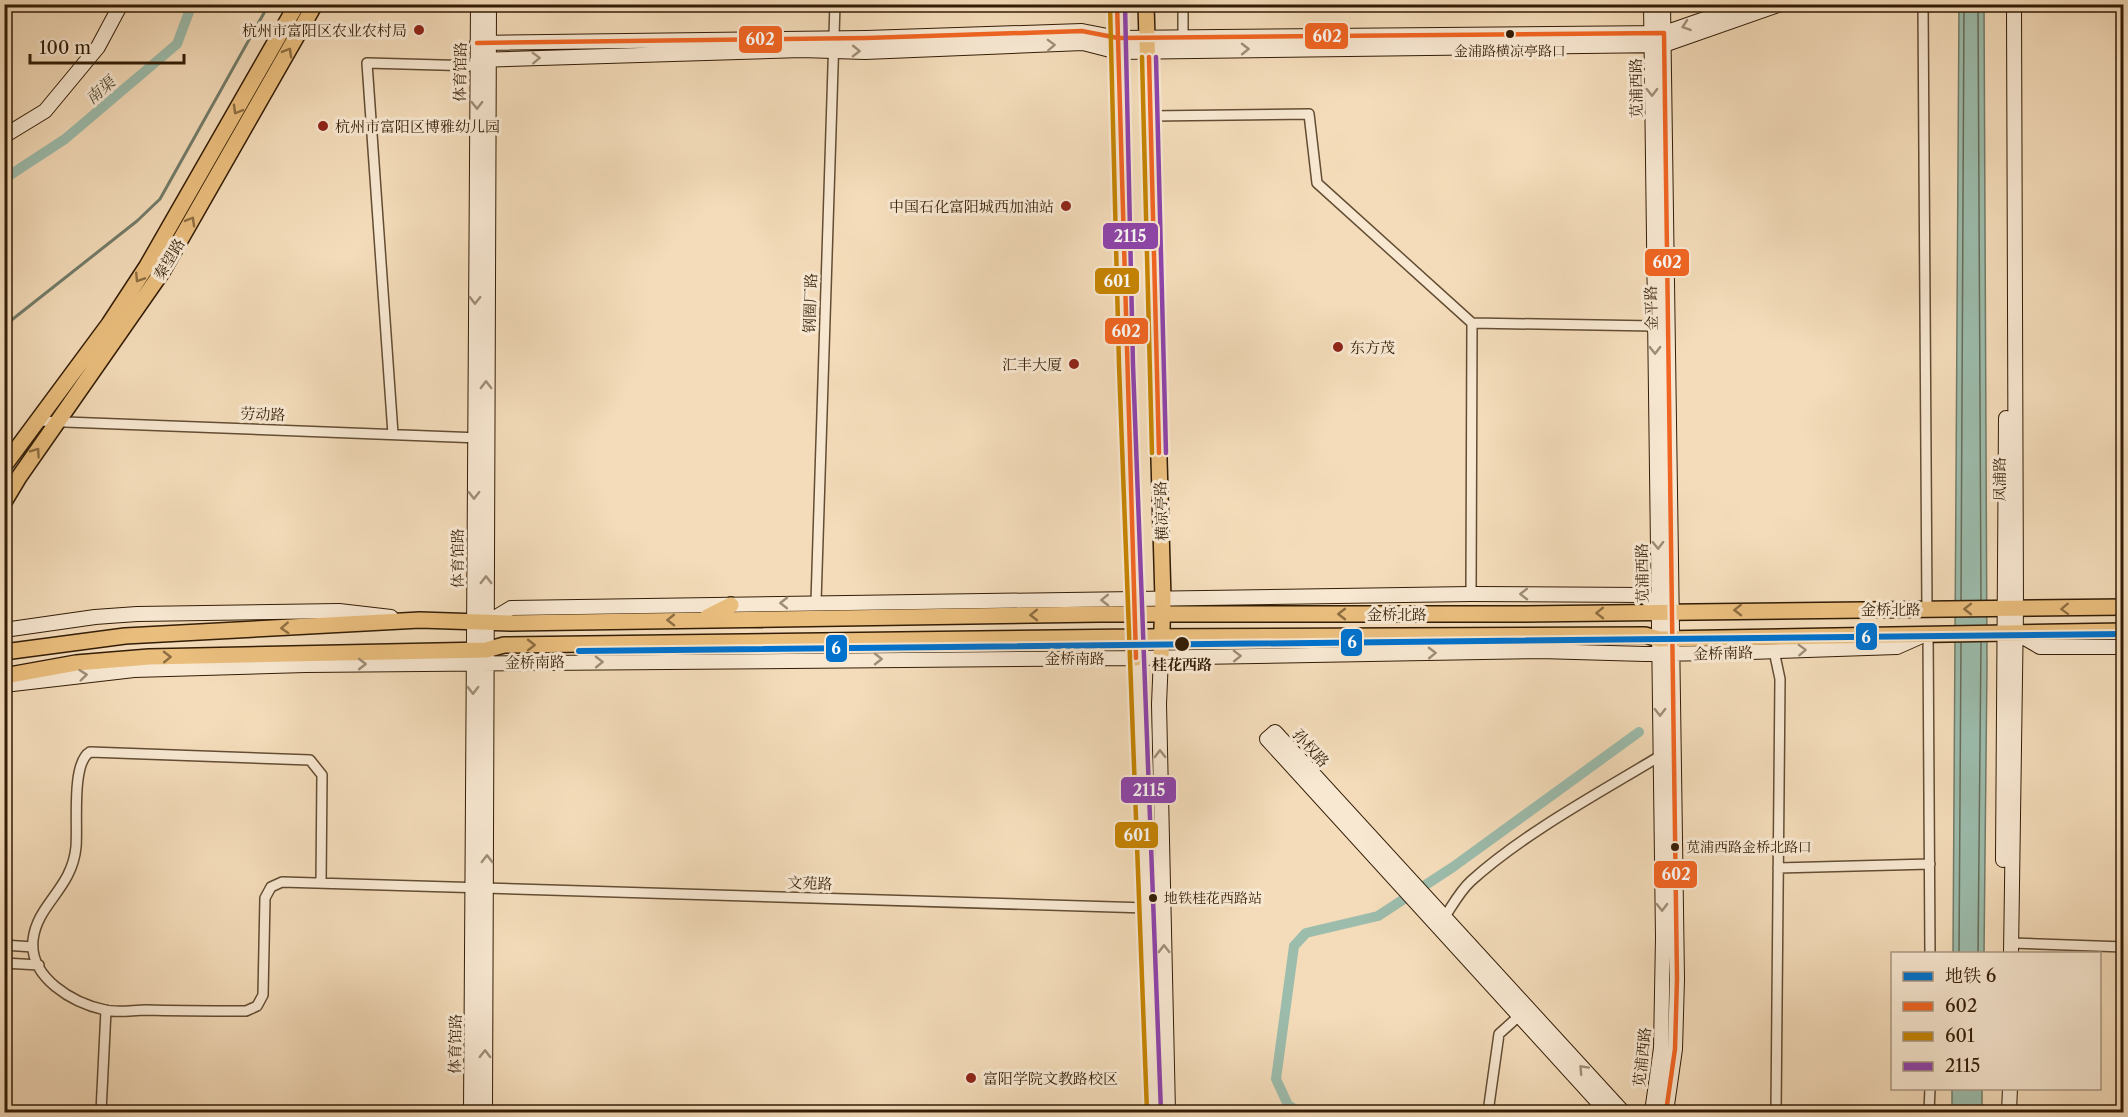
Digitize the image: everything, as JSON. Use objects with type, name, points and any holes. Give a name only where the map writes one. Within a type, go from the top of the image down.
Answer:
[{"type":"main road","points":[[4,136],[45,111],[98,47],[121,4]]},
{"type":"main road","name":"秦望路","points":[[4,466],[39,421],[147,266],[297,4]]},
{"type":"main road","name":"秦望路","points":[[4,502],[162,272],[315,4]]},
{"type":"main road","name":"体育馆路","points":[[478,4],[483,43]]},
{"type":"main road","name":"体育馆路","points":[[485,1113],[480,890],[481,62],[489,4]]},
{"type":"main road","name":"横凉亭路","points":[[1117,4],[1136,658]]},
{"type":"main road","name":"横凉亭路","points":[[1146,4],[1163,599],[1161,657]]},
{"type":"main road","name":"金平路","points":[[1651,4],[1658,39]]},
{"type":"main road","name":"金平路","points":[[1663,4],[1658,39],[1665,611]]},
{"type":"main road","points":[[1148,44],[1183,36],[1658,39],[1748,4]]},
{"type":"main road","points":[[481,62],[1082,31],[1118,45],[1658,39],[1781,4]]},
{"type":"main road","name":"凤浦路","points":[[2005,609],[2006,4]]},
{"type":"main road","name":"凤浦路","points":[[2008,950],[2004,633],[2014,4]]},
{"type":"main road","name":"苋浦西路","points":[[1658,39],[1655,326],[1677,1017],[1666,1113]]},
{"type":"main road","points":[[483,43],[834,44]]},
{"type":"main road","name":"金桥北路","points":[[1163,599],[1471,594],[1644,595],[1665,611]]},
{"type":"main road","points":[[4,630],[95,617],[136,614],[339,612],[420,620],[480,622],[702,620],[1134,607],[1163,599]]},
{"type":"main road","points":[[480,622],[511,608],[816,603],[1134,607]]},
{"type":"main road","points":[[702,620],[731,605]]},
{"type":"main road","name":"金桥北路","points":[[1134,607],[1163,615],[1519,614],[2124,607]]},
{"type":"main road","points":[[4,652],[125,636],[420,620]]},
{"type":"main road","name":"金桥北路","points":[[1135,637],[1645,635],[1666,647],[1928,633],[2124,631]]},
{"type":"main road","name":"金桥南路","points":[[4,676],[76,663],[148,657],[788,660],[1136,658],[1666,647],[1774,651],[1897,647],[1928,633]]},
{"type":"main road","name":"金桥北路","points":[[2004,633],[2040,647],[2124,647]]},
{"type":"main road","points":[[1511,636],[1540,651]]},
{"type":"main road","name":"金桥南路","points":[[4,685],[134,670],[480,657],[504,645],[1135,637]]},
{"type":"main road","points":[[762,643],[788,660]]},
{"type":"main road","name":"苋浦西路","points":[[1652,1113],[1663,1015],[1660,756],[1666,647]]},
{"type":"main road","points":[[1161,657],[1159,704],[1168,1113]]},
{"type":"main road","points":[[1136,658],[1154,1113]]},
{"type":"main road","name":"孙权路","points":[[1406,884],[1275,732],[1267,739],[1623,1113]]},
{"type":"main road","name":"体育馆路","points":[[471,1113],[480,890]]},
{"type":"main road","name":"孙权路","points":[[1436,914],[1519,1016],[1607,1113]]},
{"type":"main road","points":[[2001,1090],[2001,1113]]},
{"type":"main road","points":[[2009,1113],[2010,1090]]},
{"type":"street","name":"钢圈厂路","points":[[816,603],[835,4]]},
{"type":"street","points":[[1183,4],[1183,36]]},
{"type":"street","points":[[1923,4],[1927,609]]},
{"type":"street","points":[[393,434],[367,63],[481,62]]},
{"type":"street","points":[[1151,116],[1310,114],[1317,183],[1472,323],[1655,326]]},
{"type":"street","points":[[1471,594],[1472,323]]},
{"type":"street","name":"劳动路","points":[[39,421],[480,437]]},
{"type":"street","points":[[1928,633],[1930,952]]},
{"type":"street","points":[[1774,651],[1780,679],[1776,1113]]},
{"type":"street","points":[[101,1113],[106,1010],[57,988],[43,975],[33,947],[38,921],[62,888],[71,869],[76,849],[79,764],[90,752],[310,760],[320,769],[322,775],[321,884]]},
{"type":"street","points":[[1436,914],[1469,882],[1543,828],[1660,756]]},
{"type":"street","points":[[1778,868],[1930,864]]},
{"type":"street","name":"文苑路","points":[[106,1010],[252,1009],[263,995],[267,892],[282,882],[480,890],[1147,908]]},
{"type":"street","points":[[4,945],[33,947]]},
{"type":"street","points":[[2008,950],[2124,947]]},
{"type":"street","points":[[4,963],[39,965]]},
{"type":"street","points":[[1488,1113],[1499,1034],[1519,1016]]},
{"type":"street","points":[[1929,1090],[1929,1113]]},
{"type":"water","points":[[1984,4],[1987,664],[1984,952],[1953,952],[1959,5]]},
{"type":"water","points":[[1952,1090],[1982,1090],[1982,1112],[1952,1112]]},
{"type":"waterway","name":"南渠","points":[[4,179],[65,139],[177,44],[192,4]]},
{"type":"waterway","points":[[4,326],[137,221],[160,199],[269,4]]},
{"type":"waterway","points":[[1300,1112],[1288,1105],[1276,1079],[1294,946],[1306,933],[1378,916],[1453,867],[1639,732]]},
{"type":"metro line","name":"6","points":[[579,651],[2124,634]]},
{"type":"transit line","name":"601","points":[[1110,4],[1119,365],[1147,1112]]},
{"type":"transit line","name":"602","points":[[1117,4],[1136,658]]},
{"type":"transit line","name":"2115","points":[[1125,4],[1133,365],[1161,1112]]},
{"type":"transit line","name":"602","points":[[477,43],[866,38],[1082,31],[1118,38],[1664,33],[1677,979],[1675,1049],[1666,1112]]},
{"type":"transit line","name":"601","points":[[1142,57],[1152,453]]},
{"type":"transit line","name":"602","points":[[1149,57],[1159,453]]},
{"type":"transit line","name":"2115","points":[[1156,57],[1166,453]]},
{"type":"place","name":"杭州市富阳区农业农村局","points":[[419,30]]},
{"type":"place","name":"金浦路横凉亭路口","points":[[1510,34]]},
{"type":"place","name":"杭州市富阳区博雅幼儿园","points":[[323,126]]},
{"type":"place","name":"中国石化富阳城西加油站","points":[[1066,206]]},
{"type":"place","name":"东方茂","points":[[1338,347]]},
{"type":"place","name":"汇丰大厦","points":[[1074,364]]},
{"type":"place","name":"桂花西路","points":[[1182,644]]},
{"type":"place","name":"苋浦西路金桥北路口","points":[[1675,847]]},
{"type":"place","name":"地铁桂花西路站","points":[[1153,898]]},
{"type":"place","name":"富阳学院文教路校区","points":[[971,1078]]}]
